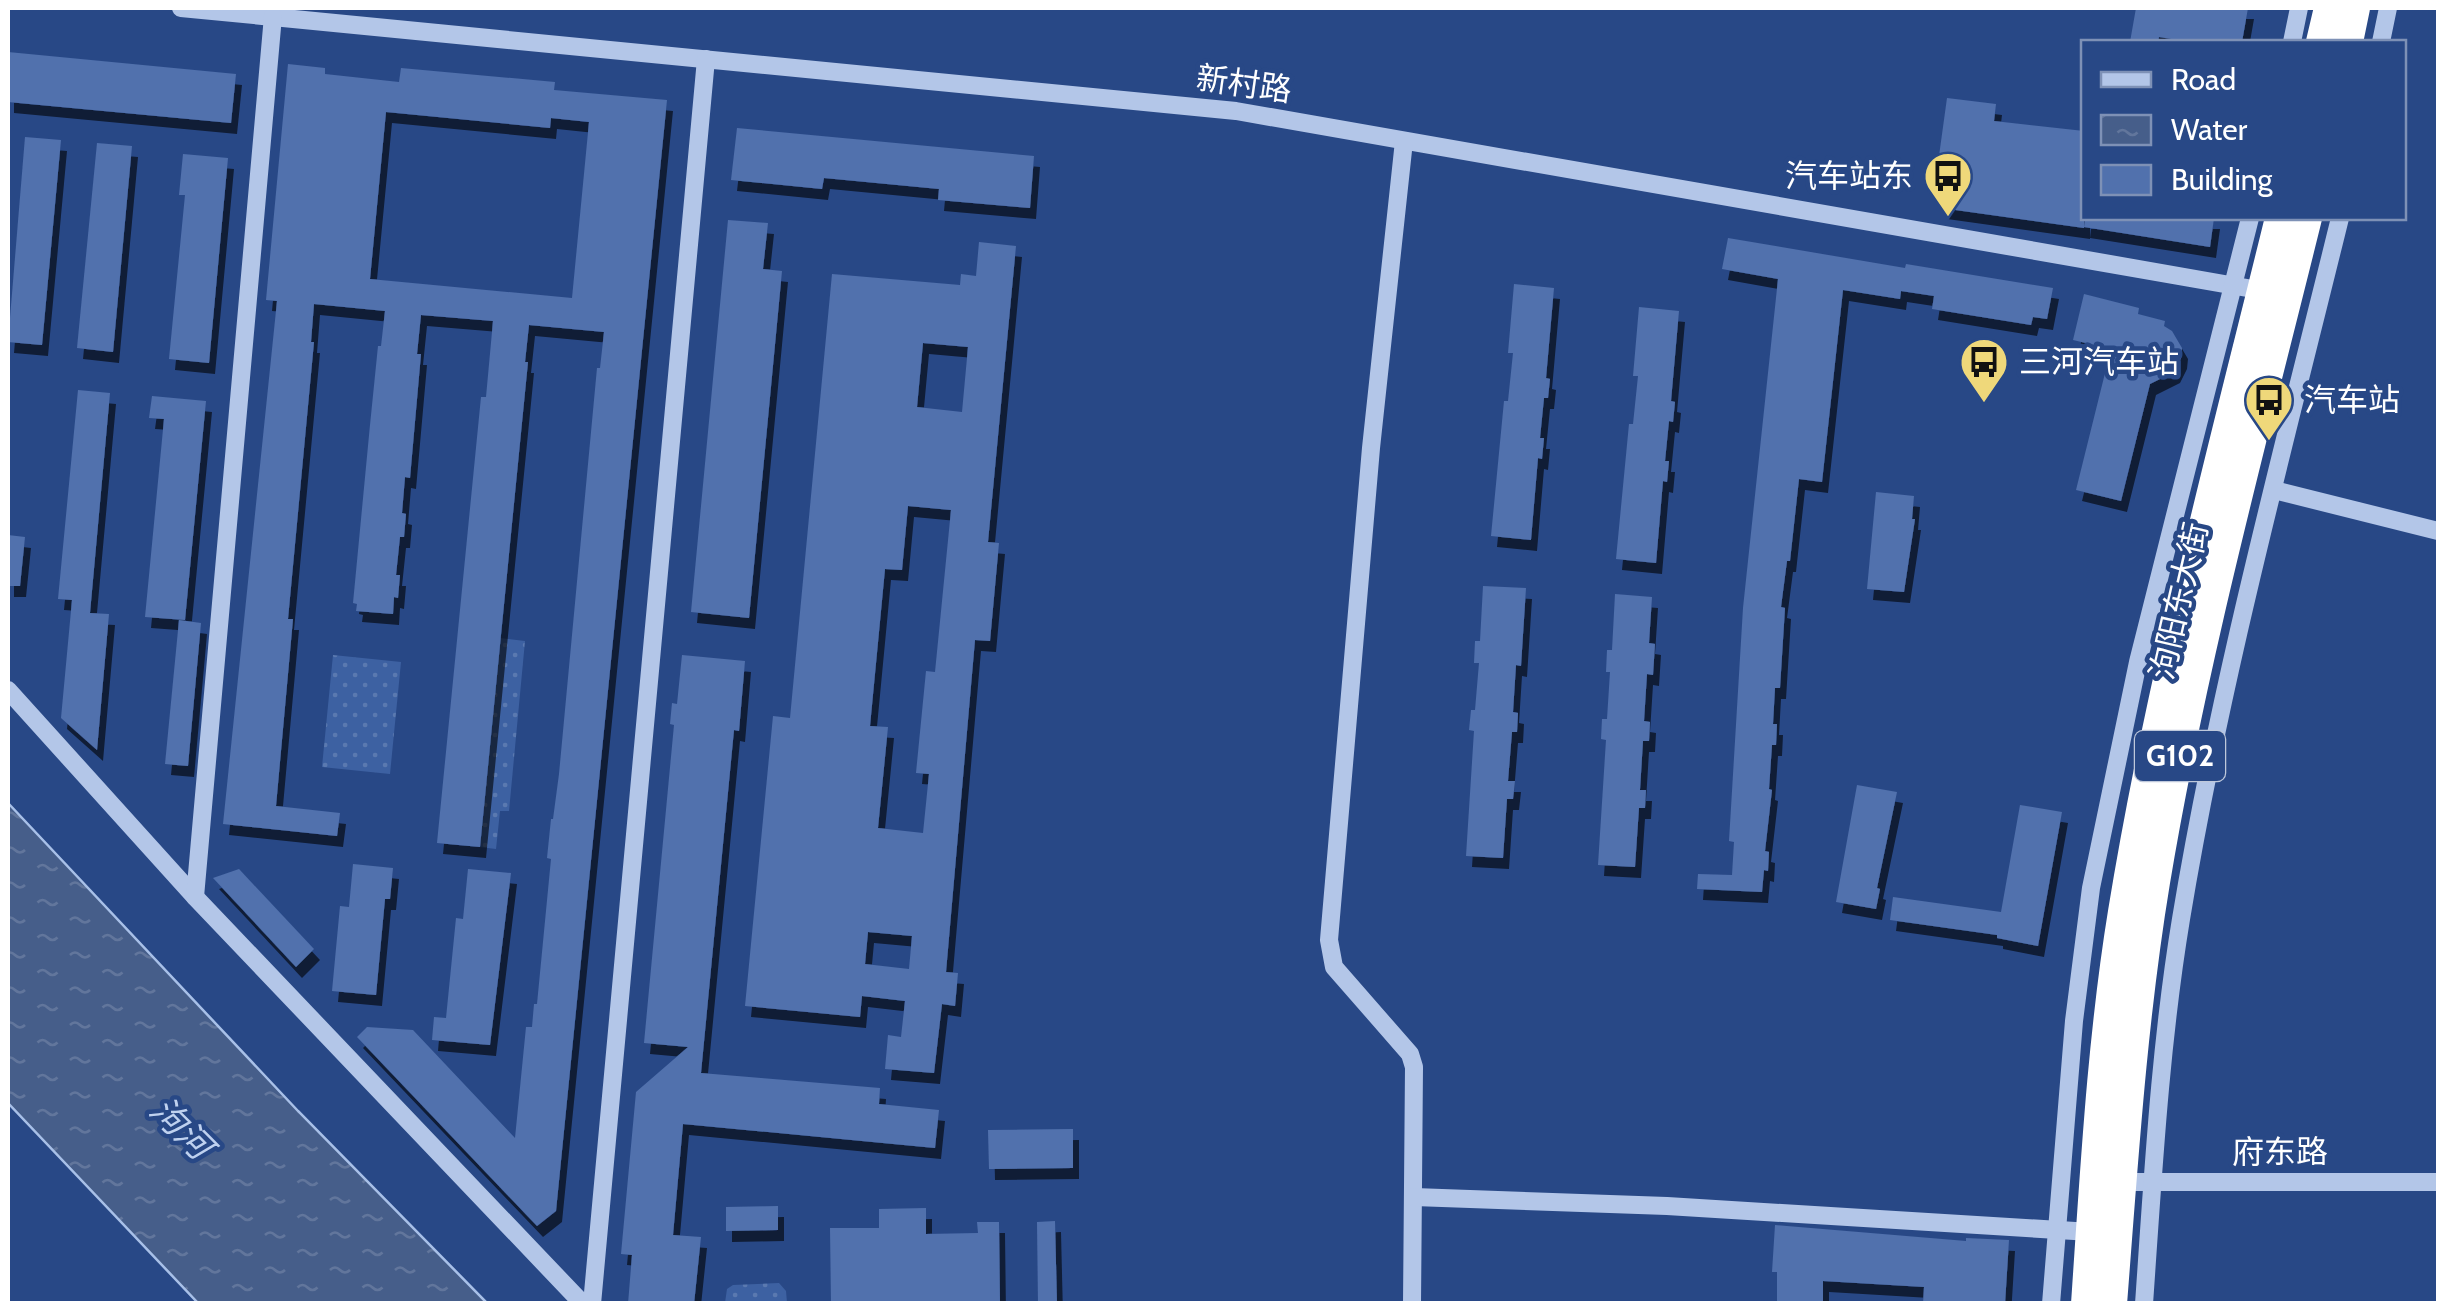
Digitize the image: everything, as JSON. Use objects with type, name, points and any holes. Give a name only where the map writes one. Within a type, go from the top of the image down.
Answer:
[{"type":"highway","points":[[2322,40],[2329,8]]},
{"type":"highway","points":[[2348,40],[2355,8]]},
{"type":"highway","name":"泃阳东大街","points":[[2086,1304],[2114,981],[2130,872],[2184,616],[2279,220]]},
{"type":"highway","name":"泃阳东大街","points":[[2112,1304],[2136,1022],[2156,877],[2209,622],[2261,290],[2306,220]]},
{"type":"street","name":"新村路","points":[[182,8],[1236,111],[2261,290]]},
{"type":"street","points":[[2292,40],[2299,8]]},
{"type":"street","points":[[2381,40],[2388,8]]},
{"type":"street","points":[[195,897],[272,16]]},
{"type":"street","points":[[592,1304],[706,59]]},
{"type":"street","points":[[1404,141],[1371,448],[1329,940],[1334,967],[1410,1054],[1416,1080],[1412,1304]]},
{"type":"street","points":[[2052,1304],[2074,1020],[2091,888],[2138,662],[2261,290],[2250,220]]},
{"type":"street","points":[[2144,1304],[2172,988],[2185,897],[2236,648],[2340,220]]},
{"type":"street","points":[[2274,490],[2438,532]]},
{"type":"street","points":[[8,690],[195,897],[582,1304]]},
{"type":"street","name":"府东路","points":[[2121,1182],[2438,1182]]},
{"type":"street","points":[[1414,1196],[1666,1206],[2091,1232]]},
{"type":"shaded area","points":[[500,638],[525,641],[509,811],[500,811],[496,849],[480,847]]},
{"type":"shaded area","points":[[333,655],[401,662],[390,774],[322,767]]},
{"type":"shaded area","points":[[779,1283],[786,1291],[787,1303],[725,1303],[727,1289],[733,1285]]},
{"type":"water","name":"泃河","points":[[8,803],[298,1111],[487,1303],[198,1303],[8,1103]]},
{"type":"building","points":[[2136,8],[2248,8],[2242,40],[2130,40]]},
{"type":"building","points":[[8,52],[236,74],[231,123],[8,102]]},
{"type":"building","points":[[288,64],[325,68],[325,74],[399,82],[401,68],[555,82],[554,90],[667,100],[556,1211],[537,1226],[357,1037],[367,1027],[413,1030],[515,1138],[526,1027],[532,1027],[537,1004],[551,859],[547,858],[559,774],[597,368],[604,332],[529,325],[480,847],[437,843],[481,397],[486,397],[493,321],[421,315],[410,478],[405,477],[404,537],[400,537],[396,575],[400,575],[398,598],[394,597],[393,614],[356,611],[357,604],[353,603],[370,425],[385,311],[314,304],[276,806],[340,813],[337,836],[223,824],[277,301],[266,300]],"holes":[[[386,112],[550,128],[551,118],[589,122],[572,298],[370,279]]]},
{"type":"building","points":[[1947,98],[1996,104],[1994,121],[2081,131],[2084,228],[1941,208],[1948,157],[1939,156]]},
{"type":"building","points":[[737,128],[1034,156],[1030,208],[938,200],[939,189],[824,178],[822,189],[731,180]]},
{"type":"building","points":[[25,137],[61,140],[42,345],[8,342]]},
{"type":"building","points":[[97,143],[132,146],[113,352],[77,348]]},
{"type":"building","points":[[183,154],[228,158],[209,363],[169,359],[185,195],[179,195]]},
{"type":"building","points":[[728,220],[768,223],[763,269],[782,271],[749,618],[691,612]]},
{"type":"building","points":[[2085,220],[2214,220],[2210,247],[2084,227]]},
{"type":"building","points":[[1728,238],[2053,288],[2047,319],[2033,317],[2031,325],[1932,309],[1934,296],[1901,291],[1900,299],[1843,290],[1822,482],[1799,479],[1787,561],[1765,851],[1769,852],[1768,871],[1764,870],[1762,892],[1697,889],[1698,874],[1732,875],[1734,842],[1729,841],[1743,608],[1778,279],[1722,269]]},
{"type":"building","points":[[979,242],[1016,246],[988,542],[999,543],[990,641],[975,640],[946,972],[958,973],[955,1006],[942,1004],[934,1073],[885,1069],[888,1035],[901,1037],[905,1001],[862,996],[860,1017],[745,1006],[773,716],[790,718],[832,274],[960,285],[961,274],[976,276]],"holes":[[[923,343],[968,347],[962,412],[917,407]],[[908,506],[951,510],[935,672],[926,671],[916,773],[929,774],[923,833],[878,828],[888,727],[870,726],[885,569],[902,570]],[[868,932],[912,936],[909,969],[865,964]]]},
{"type":"building","points":[[1514,284],[1554,288],[1546,378],[1550,379],[1548,398],[1544,398],[1540,438],[1544,438],[1542,459],[1538,458],[1531,540],[1491,536],[1504,401],[1508,401],[1513,353],[1508,353]]},
{"type":"building","points":[[2084,294],[2139,308],[2138,314],[2165,321],[2164,326],[2172,331],[2182,348],[2174,372],[2150,384],[2121,501],[2076,490],[2111,349],[2073,340]]},
{"type":"building","points":[[1639,307],[1679,311],[1671,401],[1675,402],[1673,422],[1669,421],[1665,461],[1669,461],[1667,482],[1663,481],[1656,563],[1616,559],[1629,424],[1633,424],[1638,376],[1633,376]]},
{"type":"building","points":[[78,390],[110,393],[90,613],[109,614],[97,750],[61,718],[72,600],[58,599]]},
{"type":"building","points":[[152,396],[206,401],[185,620],[145,617],[164,419],[149,418]]},
{"type":"building","points":[[1876,492],[1914,496],[1915,519],[1904,592],[1867,589]]},
{"type":"building","points":[[8,535],[25,537],[20,586],[8,586]]},
{"type":"building","points":[[1483,586],[1526,588],[1521,666],[1516,665],[1513,712],[1518,713],[1517,732],[1512,732],[1508,781],[1515,781],[1513,799],[1507,799],[1503,858],[1466,856],[1474,731],[1469,730],[1471,710],[1475,710],[1479,663],[1474,663],[1475,641],[1480,641]]},
{"type":"building","points":[[1615,594],[1652,597],[1649,643],[1655,644],[1653,675],[1647,674],[1644,721],[1650,722],[1649,741],[1643,741],[1640,790],[1646,790],[1645,808],[1639,808],[1635,867],[1598,865],[1606,740],[1601,739],[1602,719],[1607,719],[1607,650],[1612,650]]},
{"type":"building","points":[[179,620],[201,623],[188,766],[165,764]]},
{"type":"building","points":[[682,655],[745,661],[739,731],[734,730],[701,1073],[880,1088],[879,1104],[939,1110],[935,1148],[683,1124],[673,1235],[701,1237],[694,1304],[628,1304],[632,1255],[621,1254],[636,1092],[688,1047],[644,1043],[674,725],[670,724],[672,703],[677,704]]},
{"type":"building","points":[[1857,785],[1897,792],[1876,909],[1836,902]]},
{"type":"building","points":[[2020,805],[2062,812],[2038,946],[1997,935],[1890,920],[1893,897],[2001,912]]},
{"type":"building","points":[[353,864],[393,868],[390,899],[385,899],[376,995],[332,991],[340,906],[349,907]]},
{"type":"building","points":[[239,869],[314,949],[296,967],[213,878]]},
{"type":"building","points":[[468,869],[511,873],[490,1045],[432,1040],[434,1017],[446,1018],[456,918],[463,919]]},
{"type":"building","points":[[1073,1129],[1073,1168],[989,1169],[988,1130]]},
{"type":"building","points":[[778,1206],[778,1230],[726,1231],[726,1207]]},
{"type":"building","points":[[926,1208],[926,1234],[978,1233],[977,1222],[999,1222],[1000,1304],[831,1304],[830,1228],[879,1228],[879,1209]]},
{"type":"building","points":[[1055,1221],[1057,1304],[1038,1304],[1037,1222]]},
{"type":"building","points":[[1775,1225],[1966,1241],[2009,1240],[2005,1304],[1923,1304],[1924,1287],[1823,1281],[1823,1304],[1777,1304],[1777,1272],[1772,1272]]},
{"type":"place","name":"汽车站东","points":[[1948,218]]},
{"type":"place","name":"三河汽车站","points":[[1984,404]]},
{"type":"place","name":"汽车站","points":[[2269,442]]}]
